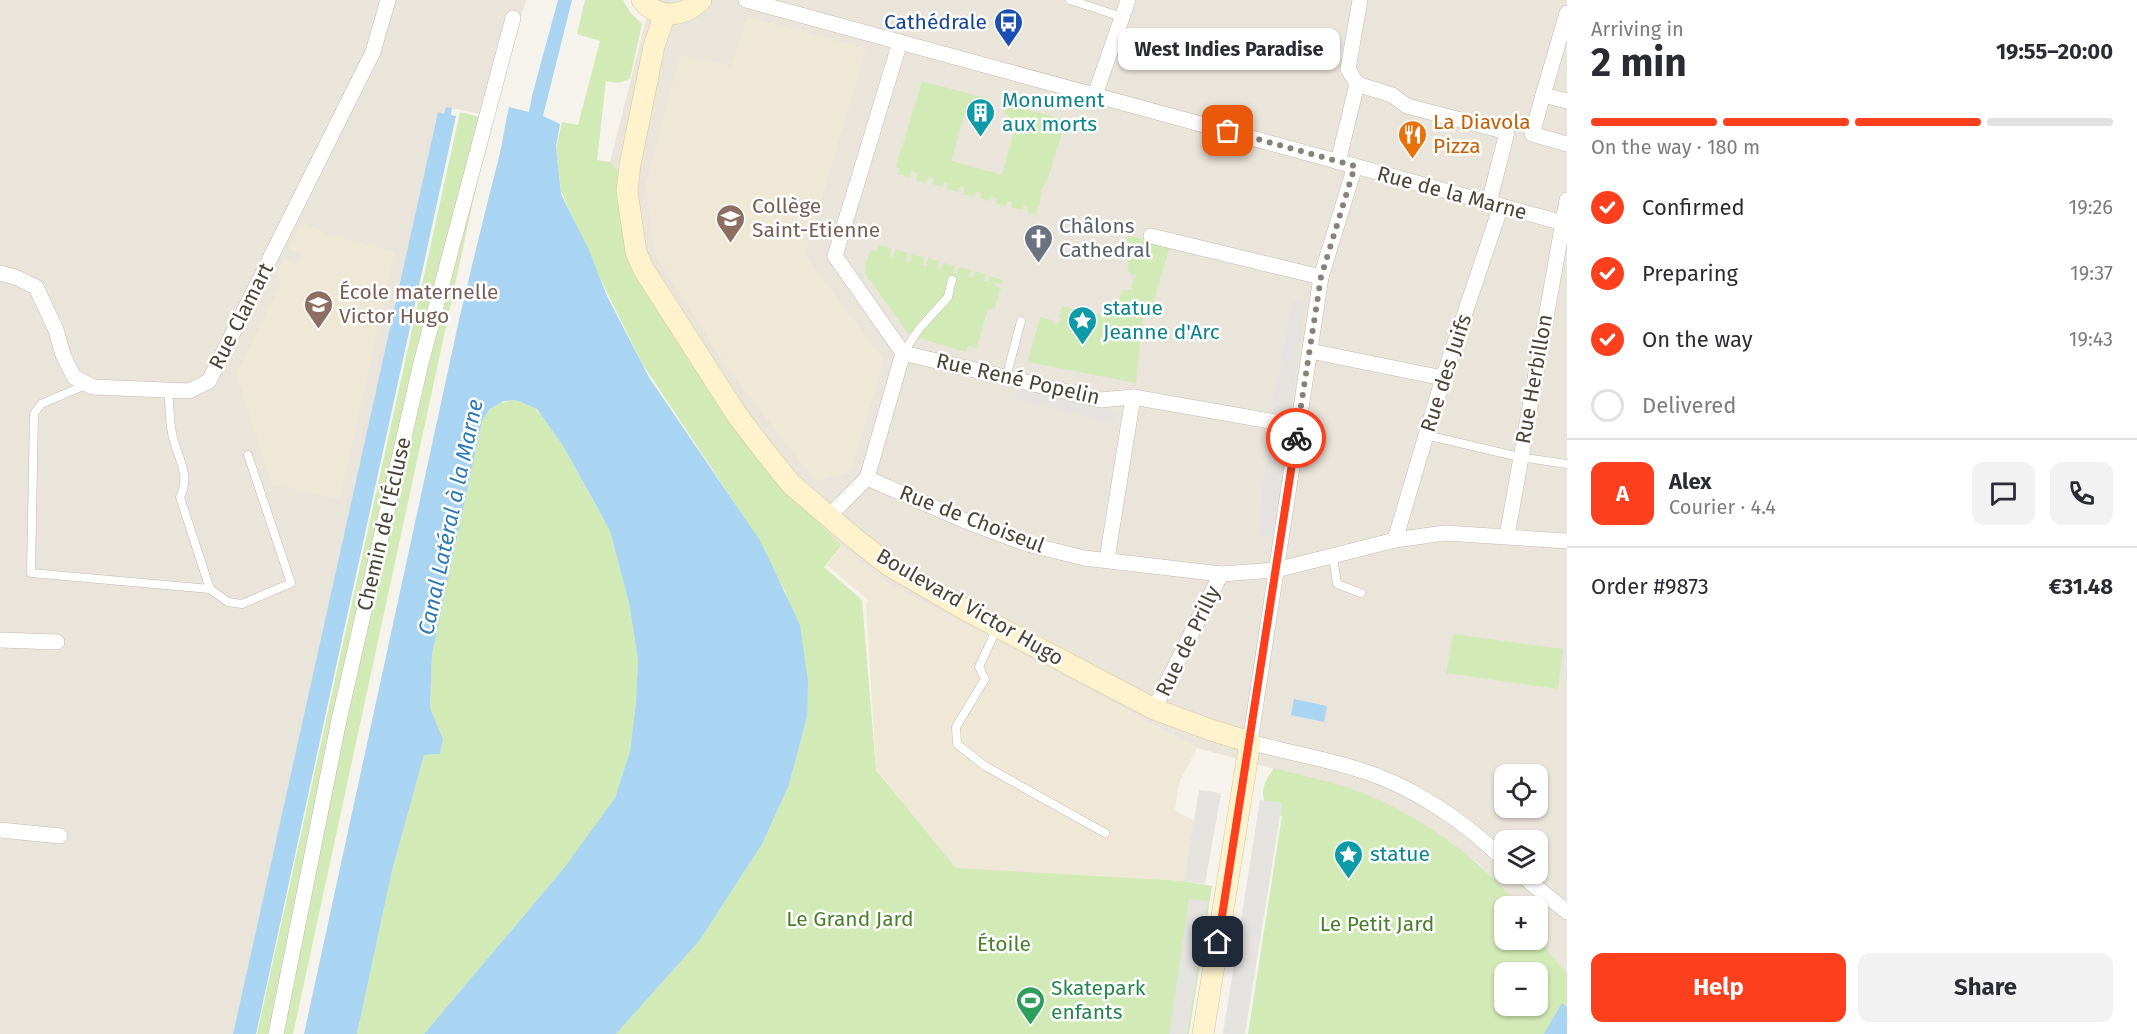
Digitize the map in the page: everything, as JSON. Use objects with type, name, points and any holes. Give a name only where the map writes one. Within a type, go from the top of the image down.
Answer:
[{"type":"main road","points":[[642,0],[654,10],[665,14],[686,12],[701,0]]},
{"type":"main road","name":"Boulevard Victor Hugo","points":[[665,14],[654,46],[630,165],[627,191],[636,252],[644,270],[737,415],[791,484],[828,517],[890,566],[998,627],[1154,709],[1250,742]]},
{"type":"main road","points":[[1203,1034],[1250,742]]},
{"type":"street","name":"Rue Clamart","points":[[88,384],[93,387],[189,391],[209,381],[373,52],[388,0]]},
{"type":"street","name":"Rue de la Marne","points":[[746,0],[1564,223]]},
{"type":"street","points":[[1095,95],[1128,0]]},
{"type":"street","points":[[1338,162],[1357,84],[1348,69],[1360,0]]},
{"type":"street","points":[[1567,14],[1532,134],[1567,144]]},
{"type":"street","name":"Chemin de l'Écluse","points":[[276,1034],[341,709],[421,363],[513,18]]},
{"type":"street","points":[[828,517],[867,478],[903,353],[835,256],[900,42]]},
{"type":"street","name":"Rue des Juifs","points":[[1357,84],[1392,95],[1407,106],[1507,132],[1495,204],[1395,540]]},
{"type":"street","points":[[1543,95],[1567,101]]},
{"type":"street","points":[[1250,742],[1321,277],[1355,166]]},
{"type":"street","name":"Rue Herbillon","points":[[1507,536],[1567,200]]},
{"type":"street","points":[[1151,236],[1321,277]]},
{"type":"street","points":[[0,273],[36,287],[74,377],[88,384]]},
{"type":"street","points":[[1310,351],[1443,378]]},
{"type":"street","name":"Rue René Popelin","points":[[903,353],[1101,400],[1133,398],[1298,426]]},
{"type":"street","points":[[1107,560],[1133,398]]},
{"type":"street","name":"Rue de Choiseul","points":[[867,478],[963,520],[1027,544],[1084,558],[1221,574],[1276,570],[1395,540],[1445,533],[1567,541]]},
{"type":"street","name":"Rue de Prilly","points":[[1154,709],[1221,574]]},
{"type":"street","points":[[0,640],[57,642]]},
{"type":"street","name":"Boulevard Victor Hugo","points":[[1250,742],[1359,769],[1407,790],[1453,817],[1494,850]]},
{"type":"street","points":[[0,830],[60,836]]},
{"type":"street","points":[[1533,884],[1567,912]]},
{"type":"lane","points":[[1070,0],[1122,17]]},
{"type":"lane","points":[[903,353],[919,329],[948,297],[952,280]]},
{"type":"lane","points":[[1006,378],[1021,321]]},
{"type":"lane","points":[[88,384],[41,404],[34,414],[31,573],[210,589],[228,602],[242,604],[291,583],[248,455]]},
{"type":"lane","points":[[168,390],[172,433],[185,476],[184,490],[180,497],[210,589]]},
{"type":"lane","points":[[1426,435],[1520,457],[1567,464]]},
{"type":"lane","points":[[1333,556],[1337,584],[1361,593]]},
{"type":"lane","points":[[998,627],[979,667],[985,679],[956,727],[957,744],[985,766],[1105,833]]},
{"type":"shaded area","points":[[0,0],[526,0],[493,116],[446,107],[444,114],[438,112],[233,1034],[0,1034]]},
{"type":"shaded area","points":[[651,0],[1567,0],[1567,973],[1548,950],[1548,896],[1509,896],[1498,884],[1548,884],[1548,830],[1494,830],[1494,880],[1477,862],[1360,792],[1197,748],[884,581],[841,546],[780,503],[639,280],[610,162]]},
{"type":"shaded area","name":"Collège Saint-Etienne","points":[[748,17],[866,49],[805,255],[884,360],[851,471],[815,481],[724,363],[654,253],[646,184],[680,55],[731,66]]},
{"type":"shaded area","name":"École maternelle Victor Hugo","points":[[302,222],[327,234],[395,252],[340,499],[272,484],[236,374],[281,283],[277,272],[284,260],[297,266],[302,255],[289,248]]},
{"type":"shaded area","points":[[1293,301],[1306,302],[1289,415],[1272,410]]},
{"type":"shaded area","points":[[1018,386],[1117,411],[1115,424],[1015,399]]},
{"type":"shaded area","points":[[1271,429],[1297,432],[1282,535],[1260,536],[1261,491]]},
{"type":"shaded area","points":[[841,546],[884,581],[1197,748],[1179,783],[1175,810],[1194,821],[1184,881],[956,869],[876,769],[866,603],[868,600],[827,565]]},
{"type":"shaded area","points":[[1199,790],[1221,793],[1205,884],[1184,881]]},
{"type":"shaded area","points":[[1260,800],[1282,803],[1245,1034],[1223,1034]]},
{"type":"shaded area","points":[[1189,899],[1208,901],[1187,1034],[1169,1034]]},
{"type":"green space","name":"Le Grand Jard","points":[[585,0],[623,0],[630,12],[642,24],[630,79],[618,83],[606,81],[597,160],[610,162],[628,184],[643,268],[791,484],[823,527],[841,546],[824,567],[862,600],[876,770],[956,868],[1184,881],[1212,886],[1189,1034],[616,1034],[700,940],[762,844],[789,785],[807,717],[786,593],[744,517],[642,363],[561,191],[556,149],[562,122],[578,125],[600,41],[577,34]]},
{"type":"green space","points":[[922,81],[989,99],[987,106],[977,107],[969,115],[964,114],[952,161],[1002,175],[1015,128],[1012,127],[1012,119],[1002,110],[1004,103],[1066,120],[1048,178],[1042,189],[1036,216],[1027,212],[1028,207],[1024,205],[1022,210],[1011,207],[1012,202],[1008,201],[1006,206],[995,203],[997,198],[992,196],[990,201],[980,198],[981,193],[977,191],[974,197],[963,194],[965,188],[960,186],[958,192],[947,189],[948,184],[944,182],[943,187],[932,184],[934,178],[929,176],[926,183],[916,180],[917,173],[912,171],[910,178],[898,174],[900,168],[896,167]]},
{"type":"green space","points":[[460,112],[484,118],[272,1034],[257,1034]]},
{"type":"green space","points":[[482,160],[293,1034],[278,1034],[402,463]]},
{"type":"green space","points":[[1126,237],[1170,246],[1151,311],[1143,317],[1136,383],[1028,362],[1040,317],[1055,321],[1054,324],[1057,325],[1061,322],[1059,318],[1062,306],[1101,315],[1101,318],[1104,318],[1104,315],[1115,311],[1112,308],[1122,291],[1129,289],[1133,291],[1131,287],[1137,276],[1135,274],[1132,276],[1127,269],[1129,266],[1126,257],[1134,248],[1130,248]]},
{"type":"green space","points":[[879,245],[891,248],[890,257],[893,257],[895,249],[908,253],[906,261],[910,262],[912,254],[924,257],[923,266],[926,266],[928,258],[939,261],[938,270],[941,270],[944,263],[955,266],[953,273],[957,274],[959,267],[971,270],[969,277],[973,278],[975,271],[986,274],[984,281],[988,282],[990,276],[1003,280],[1002,284],[996,283],[995,286],[1001,288],[995,308],[988,309],[977,348],[968,346],[966,352],[915,337],[907,332],[865,273],[871,250],[877,251]]},
{"type":"green space","points":[[516,400],[535,408],[541,415],[563,446],[610,531],[629,603],[638,660],[630,751],[615,798],[595,827],[564,868],[424,1034],[357,1034],[392,871],[424,755],[440,754],[443,739],[430,708],[432,654],[482,421],[496,406]]},
{"type":"green space","points":[[1453,634],[1563,649],[1558,689],[1446,673]]},
{"type":"green space","name":"Le Petit Jard","points":[[1274,768],[1363,793],[1407,814],[1467,855],[1494,880],[1494,884],[1498,884],[1510,896],[1494,896],[1494,950],[1548,950],[1567,973],[1567,1034],[1248,1034],[1282,816],[1267,812],[1264,784]]},
{"type":"water","name":"Canal Latéral à la Marne","points":[[558,0],[572,0],[543,116],[560,124],[556,147],[561,194],[588,248],[607,296],[650,379],[759,539],[769,559],[800,625],[808,681],[807,717],[789,785],[762,844],[700,940],[616,1034],[424,1034],[564,868],[615,798],[630,751],[636,702],[638,660],[629,603],[610,531],[563,446],[537,409],[516,400],[504,401],[490,409],[482,421],[432,654],[430,708],[443,739],[440,754],[424,755],[392,871],[357,1034],[304,1034],[459,320],[509,107],[529,112]]},
{"type":"water","points":[[446,107],[452,108],[451,115],[456,116],[256,1034],[233,1034],[438,112],[444,114]]},
{"type":"water","points":[[1294,699],[1327,706],[1324,722],[1291,715]]},
{"type":"water","points":[[1562,1003],[1567,1007],[1567,1034],[1544,1034]]},
{"type":"way so far","points":[[1228,131],[1355,166],[1321,277],[1296,438]]},
{"type":"place","name":"Cathédrale","points":[[1008,48]]},
{"type":"place","name":"West Indies Paradise","points":[[1228,131]]},
{"type":"place","name":"Monument aux morts","points":[[981,138]]},
{"type":"place","name":"La Diavola Pizza","points":[[1412,160]]},
{"type":"place","name":"Collège Saint-Etienne","points":[[731,244]]},
{"type":"place","name":"Châlons Cathedral","points":[[1038,264]]},
{"type":"place","name":"École maternelle Victor Hugo","points":[[318,330]]},
{"type":"place","name":"statue Jeanne d'Arc","points":[[1082,346]]},
{"type":"place","name":"statue","points":[[1349,880]]},
{"type":"place","name":"Skatepark enfants","points":[[1030,1026]]},
{"type":"route","points":[[1218,942],[1296,438]]},
{"type":"park label","name":"Étoile","points":[[1004,944]]}]
